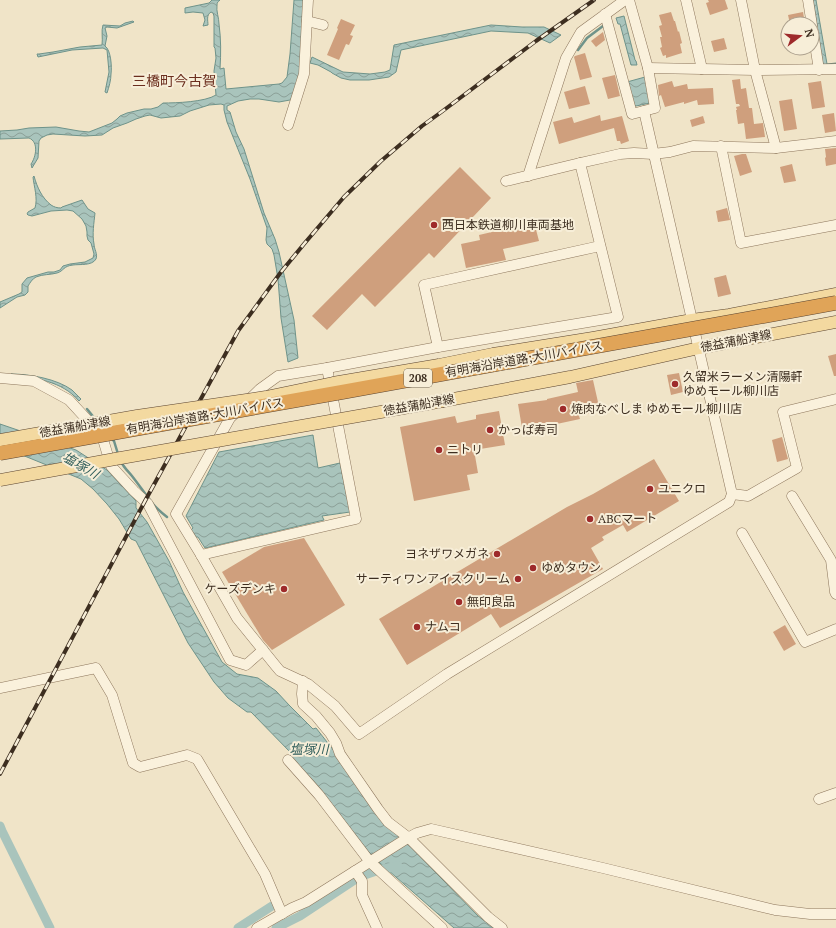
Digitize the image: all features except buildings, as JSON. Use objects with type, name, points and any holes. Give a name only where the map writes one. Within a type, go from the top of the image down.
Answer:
[{"type":"highway","name":"有明海沿岸道路;大川バイパス","points":[[0,453],[836,303]]},
{"type":"main road","name":"徳益蒲船津線","points":[[0,440],[137,416],[266,397],[333,383],[493,354],[729,315],[836,294]]},
{"type":"main road","name":"徳益蒲船津線","points":[[0,480],[570,377],[699,348],[836,322]]},
{"type":"street","points":[[288,125],[304,74],[308,0]]},
{"type":"street","points":[[528,176],[566,58],[581,32],[625,0]]},
{"type":"street","points":[[605,14],[632,114],[655,108],[648,68],[629,0]]},
{"type":"street","points":[[686,0],[702,69]]},
{"type":"street","points":[[741,0],[755,70],[776,148]]},
{"type":"street","points":[[808,0],[819,70]]},
{"type":"street","points":[[307,22],[323,25]]},
{"type":"street","points":[[648,68],[755,70],[836,69]]},
{"type":"street","points":[[580,162],[618,317],[438,347],[278,376],[260,389],[230,418],[176,514],[237,618],[280,671],[308,684],[335,706],[359,734],[447,674],[729,502],[732,494],[644,111]]},
{"type":"street","points":[[506,181],[580,162],[620,154],[653,154],[670,152],[693,146],[776,148],[836,141]]},
{"type":"street","points":[[721,146],[742,243],[836,224]]},
{"type":"street","points":[[438,347],[424,285],[600,246]]},
{"type":"street","points":[[563,326],[567,342]]},
{"type":"street","points":[[201,555],[356,519],[327,368]]},
{"type":"street","points":[[0,378],[34,381],[69,400],[102,436],[111,466],[148,504],[230,660],[246,665],[263,650]]},
{"type":"street","points":[[732,494],[748,496],[797,468],[783,412],[836,399]]},
{"type":"street","points":[[792,496],[831,560],[836,594]]},
{"type":"street","points":[[742,533],[805,642],[836,629]]},
{"type":"street","points":[[0,688],[96,668],[112,694],[133,763],[140,767],[187,755],[197,758],[265,874],[282,914]]},
{"type":"street","points":[[303,681],[303,704],[316,716],[330,733],[340,754],[388,822],[407,838],[483,912],[502,928]]},
{"type":"street","points":[[288,760],[319,795],[370,862],[442,928]]},
{"type":"street","points":[[819,800],[836,793]]},
{"type":"street","points":[[257,928],[292,908],[306,902],[407,838],[431,829],[603,868],[775,910],[810,914],[836,914]]},
{"type":"street","points":[[355,871],[362,881],[362,895],[377,928]]},
{"type":"water","points":[[212,0],[220,0],[217,3],[217,7],[221,52],[220,69],[224,68],[226,89],[282,83],[287,77],[294,0],[305,0],[301,73],[291,99],[279,102],[250,99],[238,101],[227,106],[227,110],[230,112],[236,132],[244,149],[264,213],[279,252],[294,320],[298,358],[288,362],[281,318],[278,279],[274,255],[272,249],[267,244],[267,228],[250,179],[227,122],[224,105],[209,105],[180,116],[161,118],[150,115],[145,116],[113,128],[102,135],[47,135],[39,141],[38,158],[32,168],[31,164],[36,150],[32,140],[29,138],[0,139],[0,131],[29,128],[56,127],[89,132],[112,123],[120,116],[127,113],[151,109],[158,107],[163,103],[198,101],[216,95],[214,71],[216,58],[214,47],[213,13],[211,12],[208,15],[208,25],[203,26],[205,20],[203,13],[185,13],[185,8],[209,3]]},
{"type":"water","points":[[813,0],[816,0],[819,16],[815,16]]},
{"type":"water","points":[[624,16],[637,65],[631,65],[620,24],[618,24],[616,18]]},
{"type":"water","points":[[133,21],[134,22],[117,28],[105,28],[107,36],[105,46],[109,51],[111,59],[110,81],[107,93],[105,92],[109,72],[107,50],[103,48],[72,50],[38,57],[37,54],[102,45],[103,25],[120,26]]},
{"type":"water","points":[[820,23],[827,64],[836,63],[836,67],[823,65],[820,46]]},
{"type":"water","points":[[491,25],[544,27],[561,35],[550,43],[528,33],[491,31],[401,50],[396,72],[389,77],[369,80],[350,80],[341,78],[318,65],[310,63],[312,57],[343,72],[370,74],[385,72],[390,70],[394,45]]},
{"type":"water","points":[[645,77],[650,103],[636,106],[634,105],[627,82]]},
{"type":"water","points":[[34,176],[42,196],[52,206],[61,208],[82,200],[88,209],[95,213],[93,236],[96,259],[89,264],[65,267],[57,273],[36,277],[28,286],[28,292],[25,295],[17,297],[0,308],[0,302],[22,292],[22,284],[27,278],[48,272],[54,272],[60,270],[63,266],[85,262],[93,258],[94,254],[91,243],[88,240],[86,226],[82,219],[73,211],[51,211],[32,216],[27,214],[35,208],[36,204]]},
{"type":"water","points":[[11,374],[35,376],[51,380],[66,386],[81,399],[79,401],[64,389],[48,382]]},
{"type":"water","name":"塩塚川","points":[[0,424],[76,450],[107,470],[136,501],[136,508],[147,522],[169,561],[183,592],[222,662],[237,674],[258,678],[276,691],[313,729],[316,728],[406,842],[478,916],[494,928],[454,928],[368,851],[318,786],[290,755],[291,753],[251,712],[247,712],[228,698],[214,682],[188,643],[136,541],[131,539],[119,519],[107,504],[81,479],[0,446]]},
{"type":"water","points":[[313,435],[318,468],[340,463],[350,512],[322,516],[324,520],[205,548],[198,537],[195,536],[191,530],[193,528],[186,516],[219,452]]},
{"type":"waterway","points":[[578,50],[587,38],[603,26]]},
{"type":"waterway","points":[[87,409],[96,420]]},
{"type":"waterway","points":[[112,439],[118,454]]},
{"type":"waterway","points":[[121,461],[153,504],[167,517]]},
{"type":"waterway","points":[[0,826],[50,928]]},
{"type":"waterway","points":[[276,928],[300,916],[359,877],[379,870],[398,866]]},
{"type":"waterway","points":[[238,928],[272,906]]},
{"type":"railway","points":[[0,774],[145,501],[238,331],[281,272],[344,197],[381,161],[422,126],[536,41],[594,0]]},
{"type":"place","name":"西日本鉄道柳川車両基地","points":[[434,225]]},
{"type":"place","name":"久留米ラーメン清陽軒 ゆめモール柳川店","points":[[675,384]]},
{"type":"place","name":"焼肉なべしま ゆめモール柳川店","points":[[563,409]]},
{"type":"place","name":"かっぱ寿司","points":[[490,430]]},
{"type":"place","name":"ニトリ","points":[[439,450]]},
{"type":"place","name":"ユニクロ","points":[[650,489]]},
{"type":"place","name":"ABCマート","points":[[590,519]]},
{"type":"place","name":"ヨネザワメガネ","points":[[497,554]]},
{"type":"place","name":"ゆめタウン","points":[[533,568]]},
{"type":"place","name":"サーティワンアイスクリーム","points":[[518,579]]},
{"type":"place","name":"ケーズデンキ","points":[[284,589]]},
{"type":"place","name":"無印良品","points":[[459,602]]},
{"type":"place","name":"ナムコ","points":[[417,627]]},
{"type":"district","name":"三橋町今古賀","points":[[174,81]]}]
